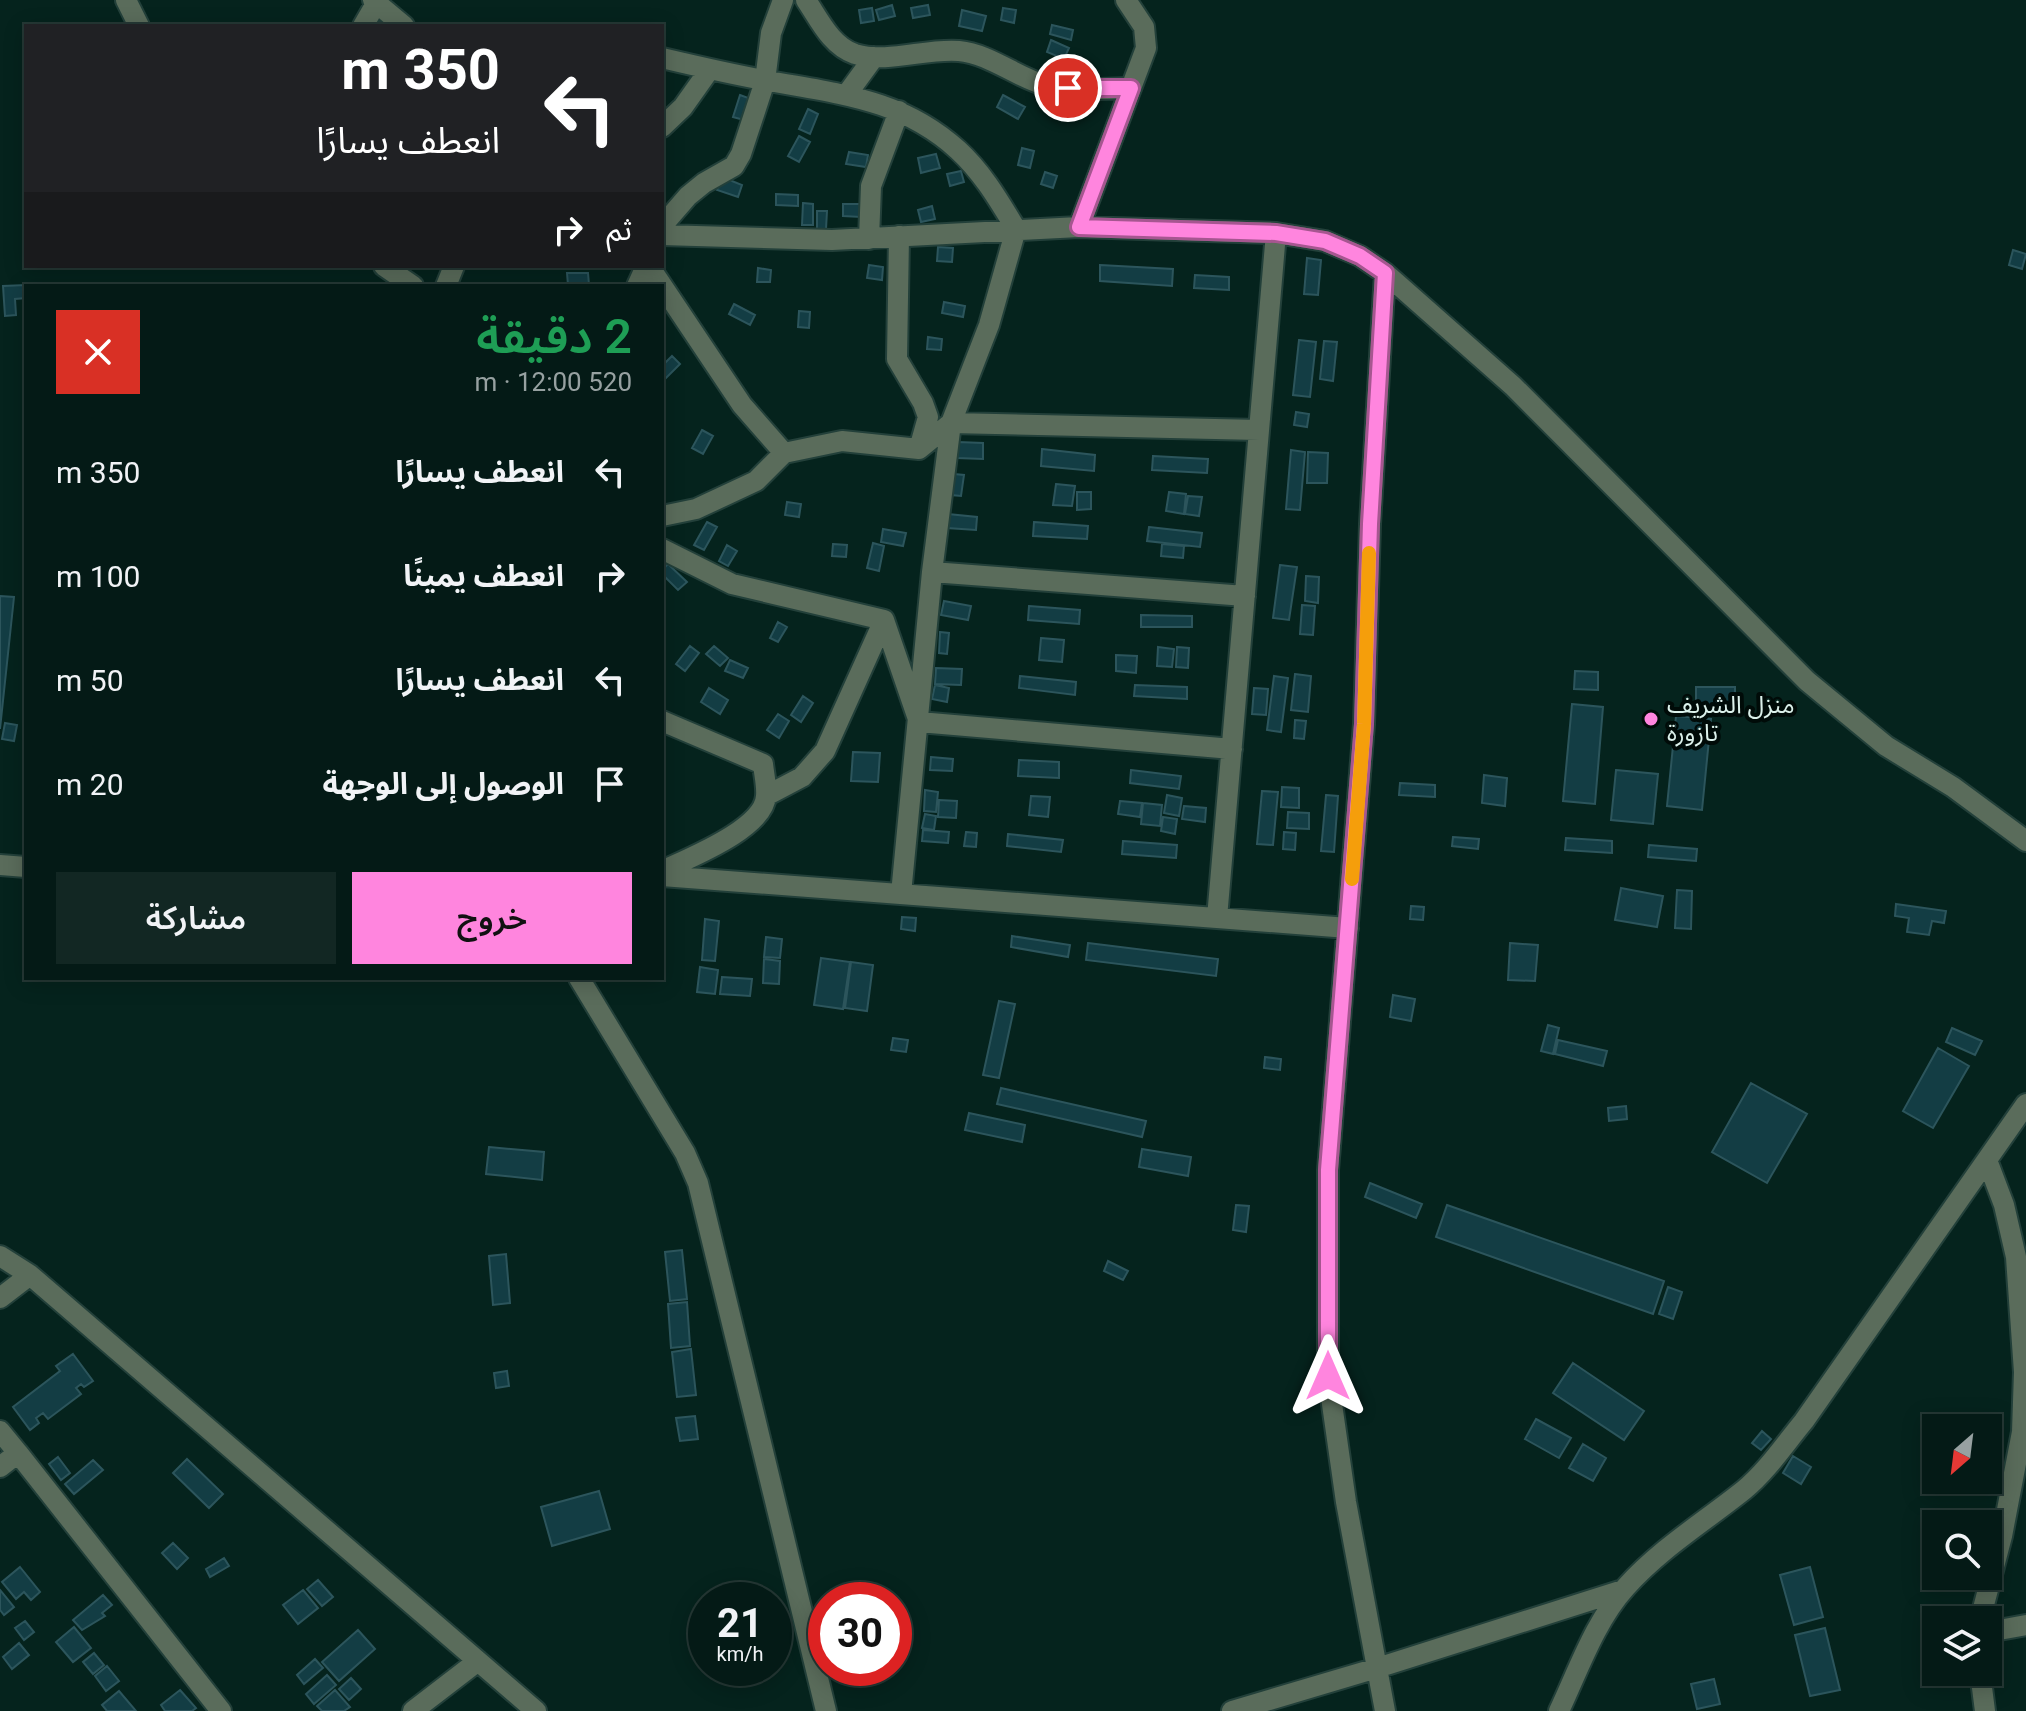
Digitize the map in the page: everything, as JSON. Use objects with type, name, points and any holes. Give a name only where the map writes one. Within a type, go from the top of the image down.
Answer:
[{"type":"street","points":[[126,0],[138,24]]},
{"type":"street","points":[[664,224],[704,183],[734,166],[741,154],[765,81],[771,33],[783,0]]},
{"type":"street","points":[[806,0],[830,36],[853,53],[874,57],[960,51],[986,58],[1045,85],[1131,88]]},
{"type":"street","points":[[1079,227],[1146,48],[1144,27],[1126,0]]},
{"type":"street","points":[[364,24],[376,1],[402,24]]},
{"type":"street","points":[[847,94],[874,57]]},
{"type":"street","points":[[664,58],[765,81],[847,94],[917,119],[958,149],[986,179],[1016,229],[989,325],[951,423],[932,572],[901,894]]},
{"type":"street","points":[[664,125],[683,107],[710,69]]},
{"type":"street","points":[[869,239],[871,186],[899,111]]},
{"type":"street","points":[[664,235],[869,239],[1079,227],[1276,233],[1325,241],[1360,256],[1385,273],[1513,386],[1807,681],[1886,746],[1953,787],[2026,841]]},
{"type":"street","points":[[1217,918],[1276,233]]},
{"type":"street","points":[[899,236],[897,359],[928,417],[919,449]]},
{"type":"street","points":[[387,268],[410,284]]},
{"type":"street","points":[[1385,273],[1370,524],[1364,724],[1328,1170],[1328,1376],[1346,1502],[1385,1711]]},
{"type":"street","points":[[664,290],[742,405],[784,453]]},
{"type":"street","points":[[664,516],[696,509],[756,481],[784,453],[842,441],[919,449],[951,423],[1259,430]]},
{"type":"street","points":[[664,550],[732,584],[884,620]]},
{"type":"street","points":[[932,572],[1245,596]]},
{"type":"street","points":[[884,620],[919,722]]},
{"type":"street","points":[[766,796],[802,777],[825,751],[884,620]]},
{"type":"street","points":[[664,722],[763,764],[766,796],[763,807],[753,820],[716,845],[664,872]]},
{"type":"street","points":[[919,722],[1232,749]]},
{"type":"street","points":[[0,865],[24,867]]},
{"type":"street","points":[[664,873],[1348,928]]},
{"type":"street","points":[[580,980],[685,1153],[698,1183],[826,1711]]},
{"type":"street","points":[[1559,1711],[1599,1629],[1623,1590],[1684,1535],[1746,1488],[1774,1458],[1804,1421],[2026,1104]]},
{"type":"street","points":[[1984,1606],[2002,1536],[2022,1432],[2024,1372],[2016,1257],[2004,1205],[1987,1160]]},
{"type":"street","points":[[0,1238],[24,1272]]},
{"type":"street","points":[[0,1256],[24,1272],[536,1711]]},
{"type":"street","points":[[0,1298],[24,1272]]},
{"type":"street","points":[[0,1431],[221,1711]]},
{"type":"street","points":[[0,1467],[18,1453]]},
{"type":"street","points":[[1232,1711],[1623,1590]]},
{"type":"street","points":[[2002,1629],[2026,1625]]},
{"type":"street","points":[[413,1711],[478,1661]]},
{"type":"street","points":[[1982,1686],[1985,1711]]},
{"type":"building","points":[[892,5],[895,16],[879,20],[876,10]]},
{"type":"building","points":[[928,5],[930,15],[913,18],[911,8]]},
{"type":"building","points":[[872,8],[874,21],[861,23],[859,10]]},
{"type":"building","points":[[1003,8],[1016,10],[1014,23],[1001,20]]},
{"type":"building","points":[[962,10],[986,16],[982,31],[959,26]]},
{"type":"building","points":[[1052,25],[1073,30],[1071,40],[1050,34]]},
{"type":"building","points":[[1051,40],[1069,48],[1064,59],[1047,52]]},
{"type":"building","points":[[740,95],[751,99],[744,120],[733,117]]},
{"type":"building","points":[[1003,95],[1025,107],[1018,119],[997,107]]},
{"type":"building","points":[[808,109],[818,114],[810,134],[799,129]]},
{"type":"building","points":[[799,136],[810,142],[799,162],[788,156]]},
{"type":"building","points":[[1022,148],[1034,151],[1030,168],[1018,165]]},
{"type":"building","points":[[849,152],[868,155],[866,167],[846,164]]},
{"type":"building","points":[[936,154],[940,168],[921,173],[918,158]]},
{"type":"building","points":[[961,171],[964,182],[950,186],[947,174]]},
{"type":"building","points":[[1045,172],[1057,176],[1053,188],[1041,184]]},
{"type":"building","points":[[722,177],[742,185],[738,197],[717,190]]},
{"type":"building","points":[[776,194],[798,195],[798,206],[776,205]]},
{"type":"building","points":[[803,203],[813,204],[813,225],[802,225]]},
{"type":"building","points":[[843,204],[861,204],[861,217],[843,216]]},
{"type":"building","points":[[932,206],[935,219],[921,222],[918,210]]},
{"type":"building","points":[[817,211],[827,211],[826,229],[817,229]]},
{"type":"building","points":[[938,247],[953,248],[952,262],[937,261]]},
{"type":"building","points":[[2013,250],[2026,254],[2022,269],[2009,265]]},
{"type":"building","points":[[1307,258],[1321,260],[1318,295],[1304,294]]},
{"type":"building","points":[[869,265],[883,267],[882,280],[867,278]]},
{"type":"building","points":[[1100,265],[1173,269],[1172,286],[1100,281]]},
{"type":"building","points":[[758,268],[771,270],[770,282],[757,282]]},
{"type":"building","points":[[567,273],[588,273],[589,284],[568,284]]},
{"type":"building","points":[[1195,275],[1229,277],[1229,290],[1194,288]]},
{"type":"building","points":[[24,285],[24,298],[15,299],[16,315],[5,316],[3,286]]},
{"type":"building","points":[[944,302],[965,306],[963,317],[942,313]]},
{"type":"building","points":[[734,304],[755,315],[750,325],[729,314]]},
{"type":"building","points":[[799,311],[810,312],[809,328],[798,327]]},
{"type":"building","points":[[928,337],[942,339],[941,350],[927,349]]},
{"type":"building","points":[[1299,340],[1316,342],[1310,397],[1293,395]]},
{"type":"building","points":[[1324,341],[1337,342],[1333,381],[1320,379]]},
{"type":"building","points":[[672,356],[680,364],[664,380],[664,364]]},
{"type":"building","points":[[1296,412],[1309,414],[1307,427],[1294,425]]},
{"type":"building","points":[[702,430],[713,436],[703,454],[692,448]]},
{"type":"building","points":[[958,442],[983,443],[983,459],[957,458]]},
{"type":"building","points":[[1042,449],[1095,455],[1094,471],[1041,466]]},
{"type":"building","points":[[1291,450],[1305,452],[1300,510],[1286,509]]},
{"type":"building","points":[[1308,452],[1328,453],[1327,483],[1307,483]]},
{"type":"building","points":[[1153,456],[1208,459],[1207,473],[1152,470]]},
{"type":"building","points":[[954,474],[964,475],[961,496],[951,495]]},
{"type":"building","points":[[1056,484],[1075,486],[1072,506],[1053,505]]},
{"type":"building","points":[[1077,492],[1091,492],[1091,509],[1077,510]]},
{"type":"building","points":[[1169,492],[1186,494],[1184,514],[1166,511]]},
{"type":"building","points":[[1188,496],[1202,497],[1199,516],[1185,514]]},
{"type":"building","points":[[787,502],[801,504],[799,517],[785,515]]},
{"type":"building","points":[[948,514],[977,517],[976,530],[947,528]]},
{"type":"building","points":[[707,522],[717,527],[704,550],[694,545]]},
{"type":"building","points":[[1034,522],[1088,526],[1087,539],[1033,536]]},
{"type":"building","points":[[1149,527],[1202,533],[1200,547],[1147,541]]},
{"type":"building","points":[[883,529],[906,533],[903,546],[881,542]]},
{"type":"building","points":[[873,543],[884,546],[879,571],[867,568]]},
{"type":"building","points":[[833,544],[847,545],[846,557],[832,556]]},
{"type":"building","points":[[1162,544],[1184,546],[1183,558],[1161,556]]},
{"type":"building","points":[[727,545],[737,551],[728,566],[719,561]]},
{"type":"building","points":[[668,564],[687,582],[678,590],[664,576],[664,568]]},
{"type":"building","points":[[1280,565],[1297,567],[1289,620],[1273,618]]},
{"type":"building","points":[[1306,576],[1319,577],[1318,603],[1305,601]]},
{"type":"building","points":[[0,596],[14,597],[0,729]]},
{"type":"building","points":[[944,601],[971,606],[968,620],[941,615]]},
{"type":"building","points":[[1302,605],[1315,606],[1313,635],[1300,634]]},
{"type":"building","points":[[1029,606],[1080,610],[1079,624],[1028,620]]},
{"type":"building","points":[[1141,615],[1192,616],[1192,627],[1141,627]]},
{"type":"building","points":[[778,622],[787,627],[778,642],[770,638]]},
{"type":"building","points":[[940,632],[949,633],[947,654],[939,653]]},
{"type":"building","points":[[1041,638],[1064,640],[1062,662],[1039,660]]},
{"type":"building","points":[[690,646],[699,653],[685,671],[676,664]]},
{"type":"building","points":[[714,646],[728,658],[720,666],[706,654]]},
{"type":"building","points":[[1158,647],[1174,649],[1172,667],[1157,666]]},
{"type":"building","points":[[1177,647],[1189,648],[1188,668],[1176,667]]},
{"type":"building","points":[[1116,655],[1137,656],[1136,673],[1116,671]]},
{"type":"building","points":[[730,660],[748,668],[743,678],[725,671]]},
{"type":"building","points":[[936,668],[962,669],[961,685],[935,684]]},
{"type":"building","points":[[1575,671],[1598,672],[1598,690],[1574,689]]},
{"type":"building","points":[[1295,674],[1311,676],[1308,712],[1291,710]]},
{"type":"building","points":[[1020,676],[1076,682],[1075,695],[1019,688]]},
{"type":"building","points":[[1274,676],[1288,678],[1281,732],[1267,730]]},
{"type":"building","points":[[935,685],[949,688],[947,702],[932,699]]},
{"type":"building","points":[[1135,685],[1187,687],[1187,699],[1134,696]]},
{"type":"building","points":[[1696,687],[1735,687],[1735,707],[1696,707]]},
{"type":"building","points":[[709,688],[728,700],[720,714],[701,702]]},
{"type":"building","points":[[1254,688],[1268,689],[1266,715],[1252,714]]},
{"type":"building","points":[[803,696],[813,703],[801,722],[791,715]]},
{"type":"building","points":[[1572,704],[1603,707],[1595,804],[1563,801]]},
{"type":"building","points":[[778,714],[789,721],[779,738],[767,730]]},
{"type":"building","points":[[1676,716],[1711,719],[1702,810],[1667,806]]},
{"type":"building","points":[[1295,720],[1306,721],[1304,739],[1294,738]]},
{"type":"building","points":[[5,723],[17,725],[14,741],[2,739]]},
{"type":"building","points":[[853,752],[880,753],[878,782],[851,781]]},
{"type":"building","points":[[931,757],[953,759],[952,771],[930,770]]},
{"type":"building","points":[[1019,760],[1059,762],[1059,778],[1018,776]]},
{"type":"building","points":[[1131,770],[1181,776],[1179,789],[1130,783]]},
{"type":"building","points":[[1616,770],[1658,774],[1653,824],[1611,820]]},
{"type":"building","points":[[1484,775],[1507,778],[1505,806],[1482,803]]},
{"type":"building","points":[[1400,783],[1435,785],[1435,797],[1399,795]]},
{"type":"building","points":[[1282,787],[1299,788],[1299,808],[1281,807]]},
{"type":"building","points":[[925,790],[938,792],[936,812],[924,811]]},
{"type":"building","points":[[1262,791],[1278,792],[1273,845],[1257,844]]},
{"type":"building","points":[[1167,795],[1182,798],[1179,816],[1164,813]]},
{"type":"building","points":[[1326,795],[1338,796],[1334,852],[1321,851]]},
{"type":"building","points":[[1031,796],[1050,797],[1048,817],[1029,815]]},
{"type":"building","points":[[939,800],[957,801],[956,818],[938,817]]},
{"type":"building","points":[[1120,801],[1142,803],[1140,817],[1118,814]]},
{"type":"building","points":[[1143,803],[1162,805],[1160,826],[1141,824]]},
{"type":"building","points":[[1184,806],[1206,808],[1205,822],[1182,819]]},
{"type":"building","points":[[1288,812],[1309,813],[1309,829],[1287,828]]},
{"type":"building","points":[[925,814],[936,816],[934,830],[922,828]]},
{"type":"building","points":[[1163,817],[1177,819],[1175,834],[1161,831]]},
{"type":"building","points":[[923,830],[949,832],[948,843],[922,841]]},
{"type":"building","points":[[966,832],[977,833],[976,847],[964,846]]},
{"type":"building","points":[[1284,832],[1296,833],[1295,850],[1283,849]]},
{"type":"building","points":[[1008,834],[1063,840],[1061,852],[1007,846]]},
{"type":"building","points":[[1453,837],[1479,839],[1478,849],[1452,846]]},
{"type":"building","points":[[1566,838],[1612,841],[1612,853],[1565,850]]},
{"type":"building","points":[[1123,841],[1177,845],[1176,858],[1122,854]]},
{"type":"building","points":[[1649,845],[1697,849],[1696,861],[1648,857]]},
{"type":"building","points":[[1621,888],[1663,896],[1657,927],[1615,920]]},
{"type":"building","points":[[1677,890],[1692,891],[1691,929],[1675,928]]},
{"type":"building","points":[[1896,904],[1946,911],[1944,923],[1932,921],[1929,935],[1907,932],[1909,918],[1895,916]]},
{"type":"building","points":[[1411,906],[1424,907],[1423,920],[1410,919]]},
{"type":"building","points":[[902,917],[916,918],[915,931],[901,929]]},
{"type":"building","points":[[705,919],[719,921],[715,961],[702,960]]},
{"type":"building","points":[[1012,936],[1070,945],[1068,957],[1011,947]]},
{"type":"building","points":[[766,937],[782,939],[780,958],[764,957]]},
{"type":"building","points":[[1088,943],[1218,959],[1216,976],[1086,960]]},
{"type":"building","points":[[1510,943],[1538,945],[1535,981],[1508,980]]},
{"type":"building","points":[[821,958],[850,962],[843,1009],[814,1005]]},
{"type":"building","points":[[764,959],[780,961],[779,984],[763,983]]},
{"type":"building","points":[[851,962],[873,965],[867,1011],[845,1008]]},
{"type":"building","points":[[700,967],[718,970],[715,994],[697,992]]},
{"type":"building","points":[[722,977],[752,979],[750,996],[720,994]]},
{"type":"building","points":[[1393,995],[1415,999],[1411,1021],[1390,1017]]},
{"type":"building","points":[[999,1001],[1015,1004],[999,1078],[983,1075]]},
{"type":"building","points":[[1548,1025],[1559,1028],[1553,1054],[1541,1051]]},
{"type":"building","points":[[1952,1028],[1982,1041],[1975,1055],[1946,1042]]},
{"type":"building","points":[[893,1038],[908,1040],[906,1052],[891,1050]]},
{"type":"building","points":[[1558,1040],[1607,1051],[1603,1066],[1555,1054]]},
{"type":"building","points":[[1938,1048],[1969,1066],[1933,1128],[1903,1111]]},
{"type":"building","points":[[1265,1057],[1281,1059],[1280,1070],[1264,1068]]},
{"type":"building","points":[[1751,1083],[1807,1114],[1767,1183],[1712,1152]]},
{"type":"building","points":[[1001,1088],[1146,1121],[1142,1137],[997,1104]]},
{"type":"building","points":[[1626,1106],[1627,1119],[1609,1121],[1608,1108]]},
{"type":"building","points":[[969,1113],[1025,1125],[1022,1142],[965,1130]]},
{"type":"building","points":[[489,1147],[544,1152],[542,1180],[486,1174]]},
{"type":"building","points":[[1142,1149],[1191,1157],[1188,1176],[1139,1167]]},
{"type":"building","points":[[1370,1183],[1422,1204],[1416,1218],[1365,1197]]},
{"type":"building","points":[[1236,1205],[1249,1206],[1246,1232],[1233,1230]]},
{"type":"building","points":[[1447,1205],[1664,1281],[1653,1314],[1436,1237]]},
{"type":"building","points":[[682,1250],[687,1299],[670,1301],[665,1252]]},
{"type":"building","points":[[506,1254],[510,1303],[493,1305],[489,1256]]},
{"type":"building","points":[[1108,1261],[1128,1271],[1123,1280],[1104,1271]]},
{"type":"building","points":[[1668,1287],[1682,1292],[1673,1319],[1659,1314]]},
{"type":"building","points":[[687,1302],[690,1346],[671,1348],[668,1304]]},
{"type":"building","points":[[691,1349],[696,1395],[677,1397],[672,1352]]},
{"type":"building","points":[[73,1354],[93,1381],[76,1388],[81,1394],[48,1419],[43,1413],[36,1418],[39,1423],[30,1430],[13,1407],[60,1371],[56,1366]]},
{"type":"building","points":[[1573,1363],[1644,1411],[1624,1440],[1553,1393]]},
{"type":"building","points":[[507,1371],[509,1386],[496,1388],[494,1373]]},
{"type":"building","points":[[695,1416],[698,1439],[680,1441],[676,1418]]},
{"type":"building","points":[[1536,1419],[1571,1438],[1559,1458],[1525,1439]]},
{"type":"building","points":[[1762,1431],[1771,1439],[1761,1450],[1752,1443]]},
{"type":"building","points":[[1583,1444],[1606,1458],[1593,1481],[1569,1468]]},
{"type":"building","points":[[1793,1456],[1811,1467],[1801,1484],[1783,1473]]},
{"type":"building","points":[[58,1457],[70,1473],[61,1480],[49,1464]]},
{"type":"building","points":[[187,1459],[223,1494],[209,1508],[173,1473]]},
{"type":"building","points":[[93,1460],[103,1470],[74,1494],[65,1484]]},
{"type":"building","points":[[599,1491],[610,1529],[552,1546],[541,1507]]},
{"type":"building","points":[[173,1543],[188,1558],[177,1569],[162,1553]]},
{"type":"building","points":[[224,1558],[229,1566],[210,1577],[206,1569]]},
{"type":"building","points":[[20,1567],[40,1592],[31,1600],[24,1592],[16,1599],[2,1582]]},
{"type":"building","points":[[1810,1567],[1823,1617],[1794,1625],[1780,1575]]},
{"type":"building","points":[[318,1580],[333,1597],[322,1606],[307,1589]]},
{"type":"building","points":[[0,1590],[14,1607],[4,1615],[0,1610]]},
{"type":"building","points":[[303,1590],[318,1608],[298,1624],[283,1605]]},
{"type":"building","points":[[103,1595],[112,1605],[102,1613],[105,1616],[82,1630],[73,1620]]},
{"type":"building","points":[[25,1621],[34,1632],[24,1640],[15,1628]]},
{"type":"building","points":[[74,1627],[91,1648],[73,1662],[56,1642]]},
{"type":"building","points":[[1825,1628],[1840,1690],[1810,1696],[1795,1635]]},
{"type":"building","points":[[358,1630],[375,1649],[339,1681],[322,1662]]},
{"type":"building","points":[[19,1643],[29,1655],[12,1669],[3,1657]]},
{"type":"building","points":[[94,1653],[104,1665],[93,1674],[83,1662]]},
{"type":"building","points":[[315,1659],[323,1668],[304,1684],[297,1675]]},
{"type":"building","points":[[107,1666],[119,1681],[106,1691],[95,1676]]},
{"type":"building","points":[[327,1675],[336,1685],[314,1704],[306,1694]]},
{"type":"building","points":[[351,1678],[361,1689],[349,1700],[339,1689]]},
{"type":"building","points":[[1714,1679],[1720,1704],[1697,1709],[1691,1684]]},
{"type":"building","points":[[180,1690],[196,1708],[192,1711],[165,1711],[161,1705]]},
{"type":"building","points":[[335,1690],[350,1707],[344,1711],[322,1711],[317,1706]]},
{"type":"building","points":[[119,1691],[136,1711],[107,1711],[102,1705]]},
{"type":"slow traffic","points":[[1352,879],[1364,724],[1369,553]]},
{"type":"place","name":"منزل الشريف تازورة","points":[[1651,719]]},
{"type":"route","points":[[1068,88],[1131,88],[1079,227],[1276,233],[1325,241],[1360,256],[1385,273],[1370,524],[1364,724],[1328,1170],[1328,1376]]}]
